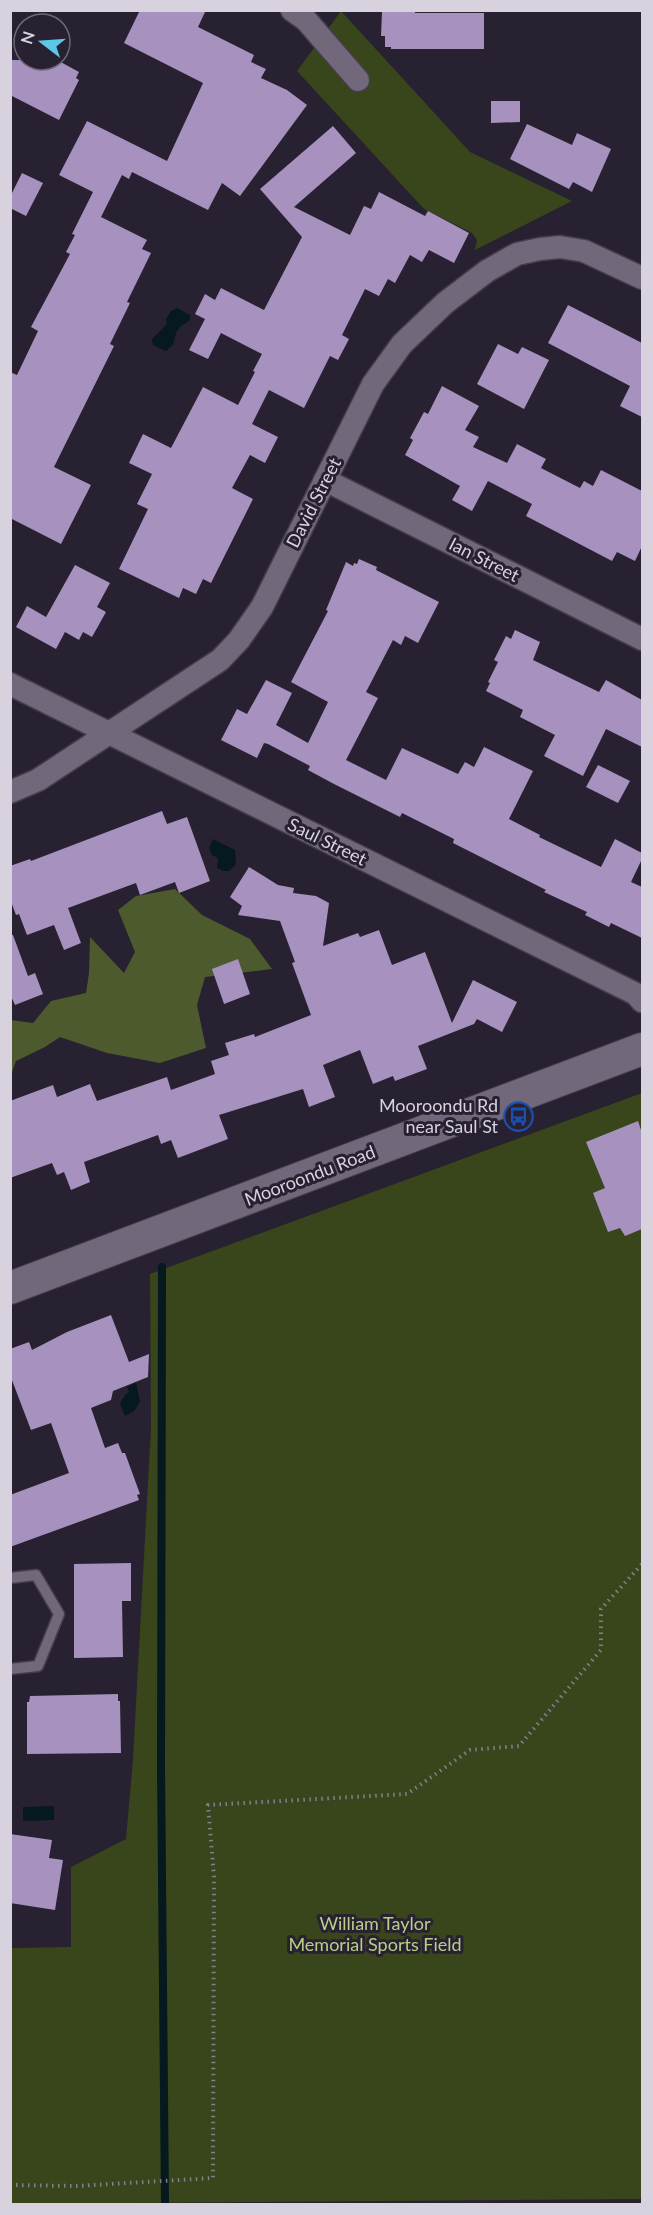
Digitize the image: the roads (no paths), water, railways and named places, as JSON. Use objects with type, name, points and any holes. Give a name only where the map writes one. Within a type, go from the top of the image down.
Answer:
[{"type":"street","points":[[292,10],[306,20],[358,80]]},
{"type":"street","name":"David Street","points":[[10,792],[38,780],[110,734],[220,660],[239,640],[262,607],[373,384],[402,344],[445,303],[487,271],[517,254],[540,249],[560,247],[584,251],[642,278]]},
{"type":"street","name":"Ian Street","points":[[325,480],[642,639]]},
{"type":"street","name":"Saul Street","points":[[10,684],[636,994],[642,1001]]},
{"type":"street","name":"Mooroondu Road","points":[[10,1288],[642,1049]]},
{"type":"lane","points":[[10,1578],[36,1575],[59,1614],[38,1666],[10,1669]]},
{"type":"water","points":[[177,308],[190,315],[190,320],[180,327],[173,345],[166,351],[153,345],[152,339],[167,324],[166,319],[171,311]]},
{"type":"water","points":[[213,839],[235,850],[236,864],[229,871],[217,868],[218,858],[212,855],[209,848]]},
{"type":"water","points":[[136,1383],[140,1402],[134,1411],[125,1416],[120,1403],[129,1392],[127,1387]]},
{"type":"water","points":[[54,1806],[54,1820],[23,1821],[23,1807]]},
{"type":"waterway","points":[[162,1267],[161,1768],[165,2204]]},
{"type":"place","name":"Mooroondu Rd near Saul St","points":[[519,1116]]},
{"type":"park label","name":"William Taylor Memorial Sports Field","points":[[375,1934]]}]
